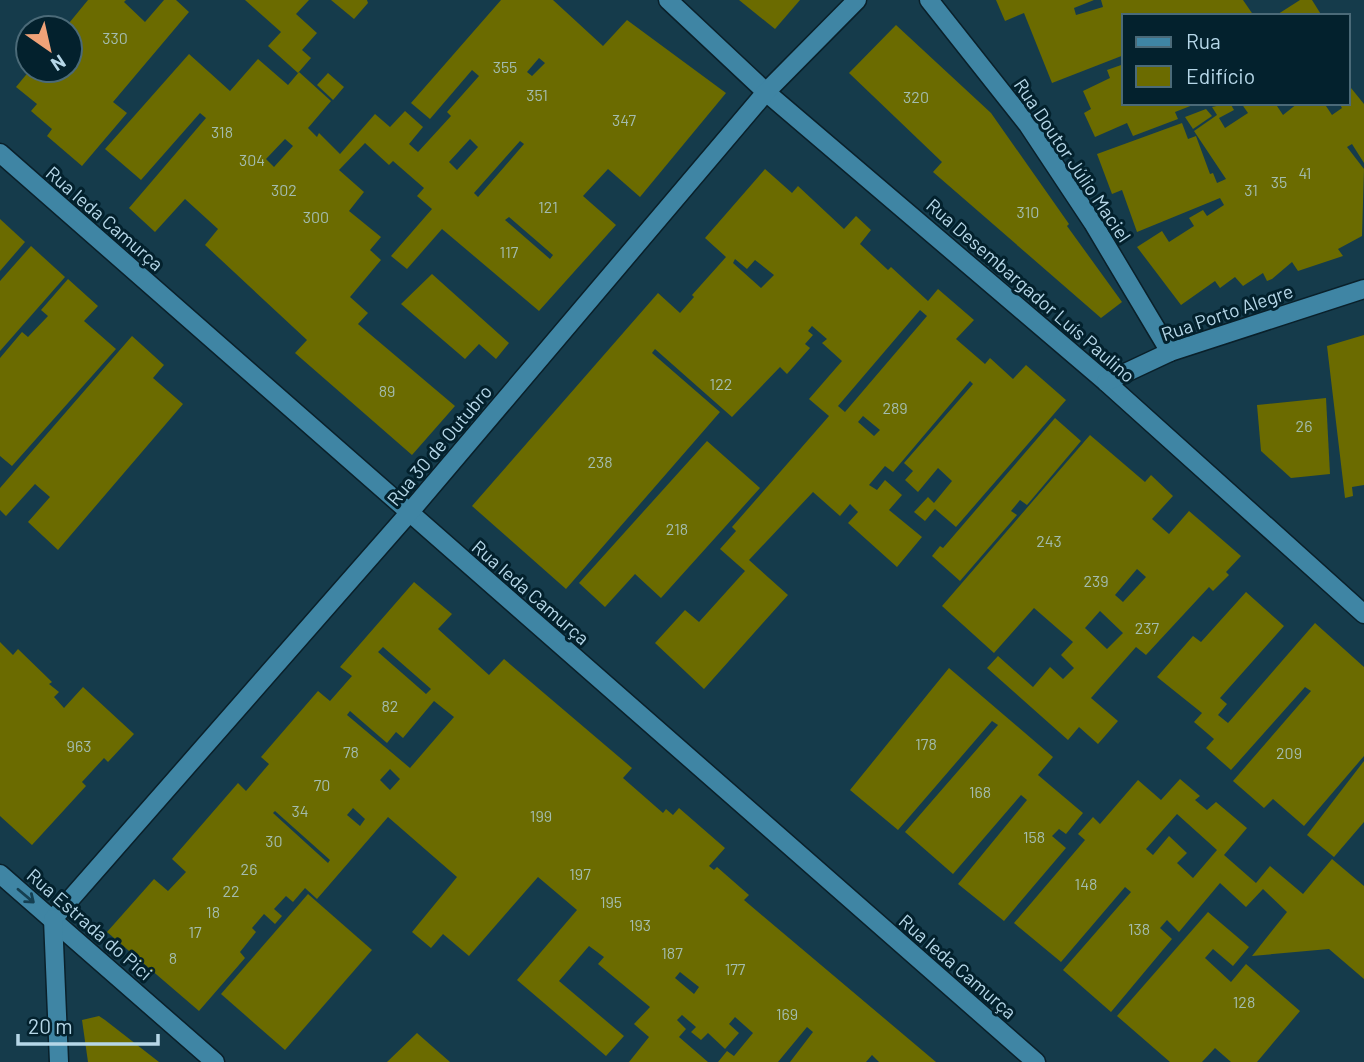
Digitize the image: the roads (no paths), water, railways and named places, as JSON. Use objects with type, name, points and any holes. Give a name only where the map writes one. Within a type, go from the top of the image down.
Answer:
[{"type":"street","name":"Rua Desembargador Luís Paulino","points":[[668,0],[766,92],[1106,382],[1364,614]]},
{"type":"street","name":"Rua 30 de Outubro","points":[[53,919],[409,513],[766,92],[857,0]]},
{"type":"street","name":"Rua Doutor Júlio Maciel","points":[[929,0],[1028,125],[1093,223],[1170,352]]},
{"type":"street","name":"Rua Ieda Camurça","points":[[0,153],[1036,1062]]},
{"type":"street","name":"Rua Porto Alegre","points":[[1106,382],[1170,352],[1364,289]]},
{"type":"street","name":"Rua Estrada do Pici","points":[[0,874],[215,1062]]},
{"type":"street","points":[[53,919],[59,1062]]}]
